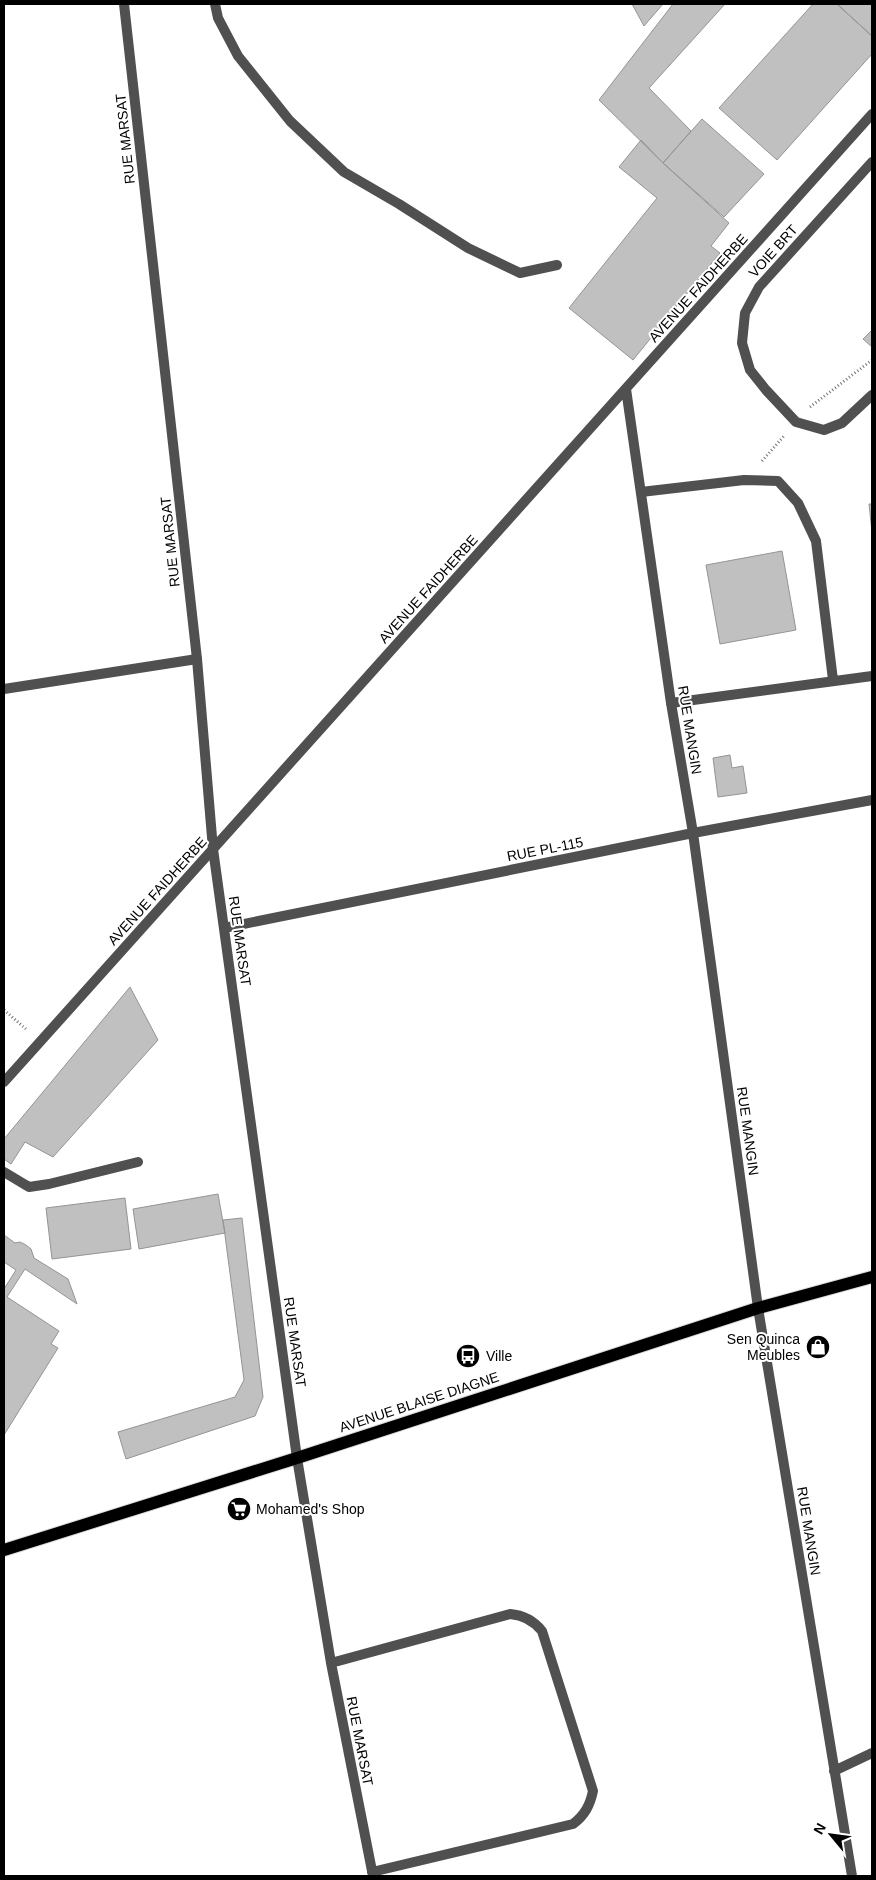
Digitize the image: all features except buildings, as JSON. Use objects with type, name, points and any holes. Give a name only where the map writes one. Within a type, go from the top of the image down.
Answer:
[{"type":"main road","name":"AVENUE BLAISE DIAGNE","points":[[4,1550],[297,1458],[758,1308],[872,1277]]},
{"type":"street","name":"RUE MARSAT","points":[[124,4],[197,659],[213,848],[297,1458],[331,1663],[372,1874]]},
{"type":"street","points":[[216,4],[218,18],[244,63],[290,122],[344,172],[468,248],[520,273],[557,265]]},
{"type":"street","name":"AVENUE FAIDHERBE","points":[[4,1082],[872,114]]},
{"type":"street","name":"VOIE BRT","points":[[872,162],[759,287],[745,313],[742,343],[750,370],[796,422],[824,430],[842,424],[872,394]]},
{"type":"street","name":"RUE MANGIN","points":[[626,389],[671,702],[692,833],[758,1308],[852,1876]]},
{"type":"street","points":[[641,492],[744,480],[778,481],[798,503],[816,541],[834,680]]},
{"type":"street","points":[[4,689],[197,659]]},
{"type":"street","points":[[671,702],[872,676]]},
{"type":"street","name":"RUE PL-115","points":[[224,928],[692,833],[872,800]]},
{"type":"street","points":[[4,1172],[29,1187],[49,1184],[138,1162]]},
{"type":"street","points":[[331,1663],[510,1614],[517,1614],[528,1619],[542,1631],[594,1791],[582,1817],[573,1824],[372,1874]]},
{"type":"street","points":[[834,1771],[872,1753]]},
{"type":"path","points":[[4,1010],[41,1041]]},
{"type":"place","name":"Sen Quinca Meubles","points":[[818,1347]]},
{"type":"place","name":"Ville","points":[[468,1356]]},
{"type":"place","name":"Mohamed's Shop","points":[[239,1509]]}]
